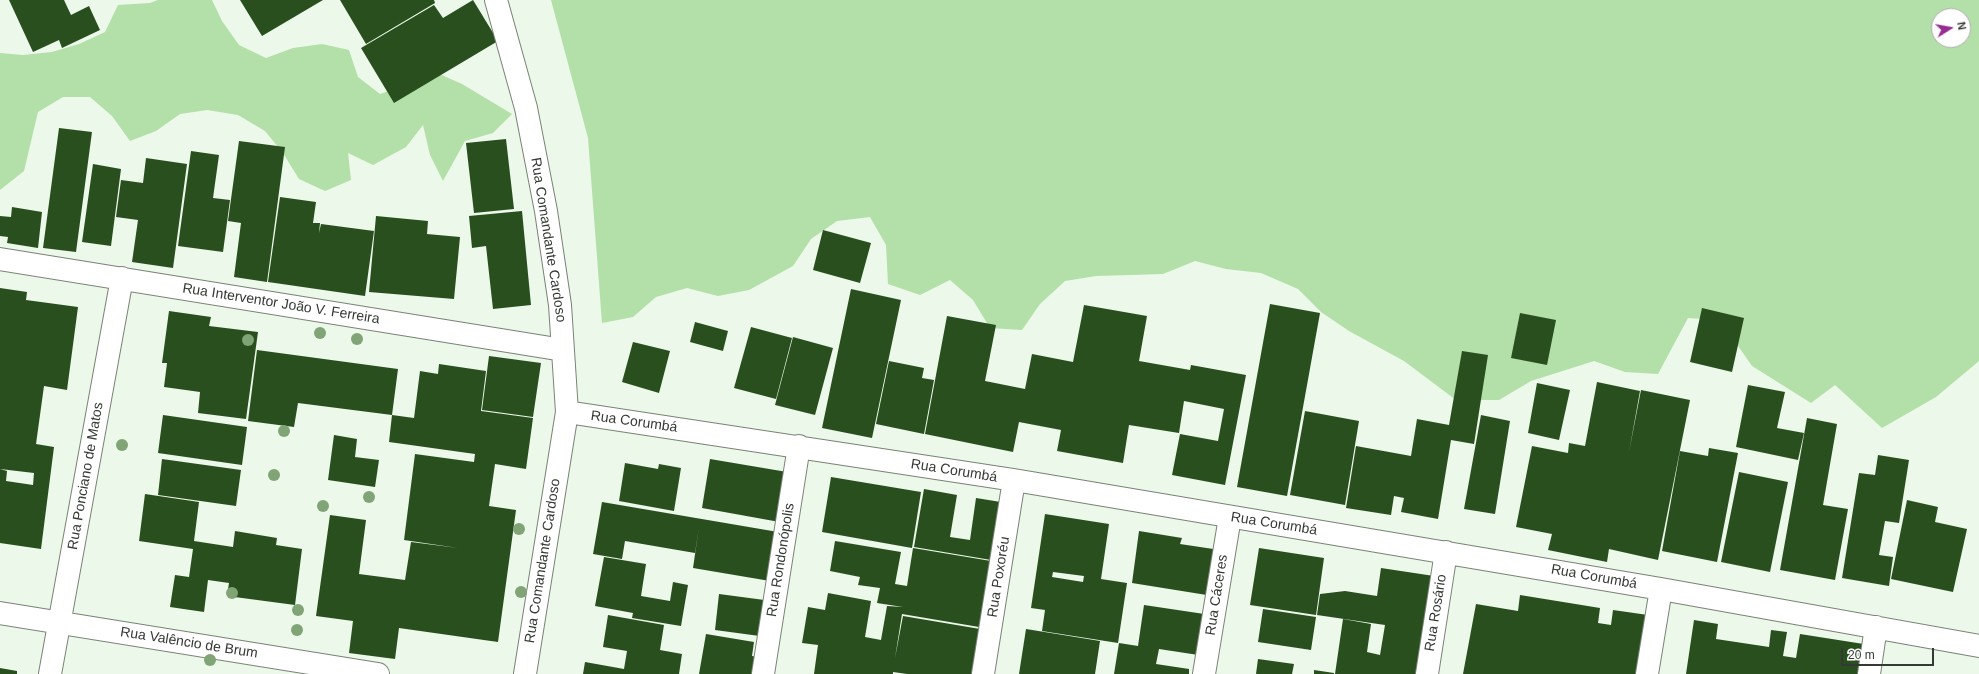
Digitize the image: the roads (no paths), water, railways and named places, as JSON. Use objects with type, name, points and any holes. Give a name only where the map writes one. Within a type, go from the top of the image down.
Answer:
[{"type":"street","name":"Rua Comandante Cardoso","points":[[496,0],[526,108],[546,211],[560,305],[567,412],[525,674]]},
{"type":"street","name":"Rua Interventor João V. Ferreira","points":[[0,259],[563,350]]},
{"type":"street","name":"Rua Ponciano de Matos","points":[[50,674],[58,622],[122,278]]},
{"type":"street","name":"Rua Corumbá","points":[[567,412],[799,446],[1014,480],[1446,552],[1979,646]]},
{"type":"street","name":"Rua Rondonópolis","points":[[763,674],[799,446]]},
{"type":"street","name":"Rua Poxoréu","points":[[983,674],[1014,480]]},
{"type":"street","name":"Rua Cáceres","points":[[1204,674],[1230,516]]},
{"type":"street","name":"Rua Rosário","points":[[1427,674],[1446,552]]},
{"type":"street","points":[[1647,674],[1661,589]]},
{"type":"street","name":"Rua Valêncio de Brum","points":[[0,613],[378,674]]},
{"type":"street","points":[[1869,674],[1876,627]]}]
